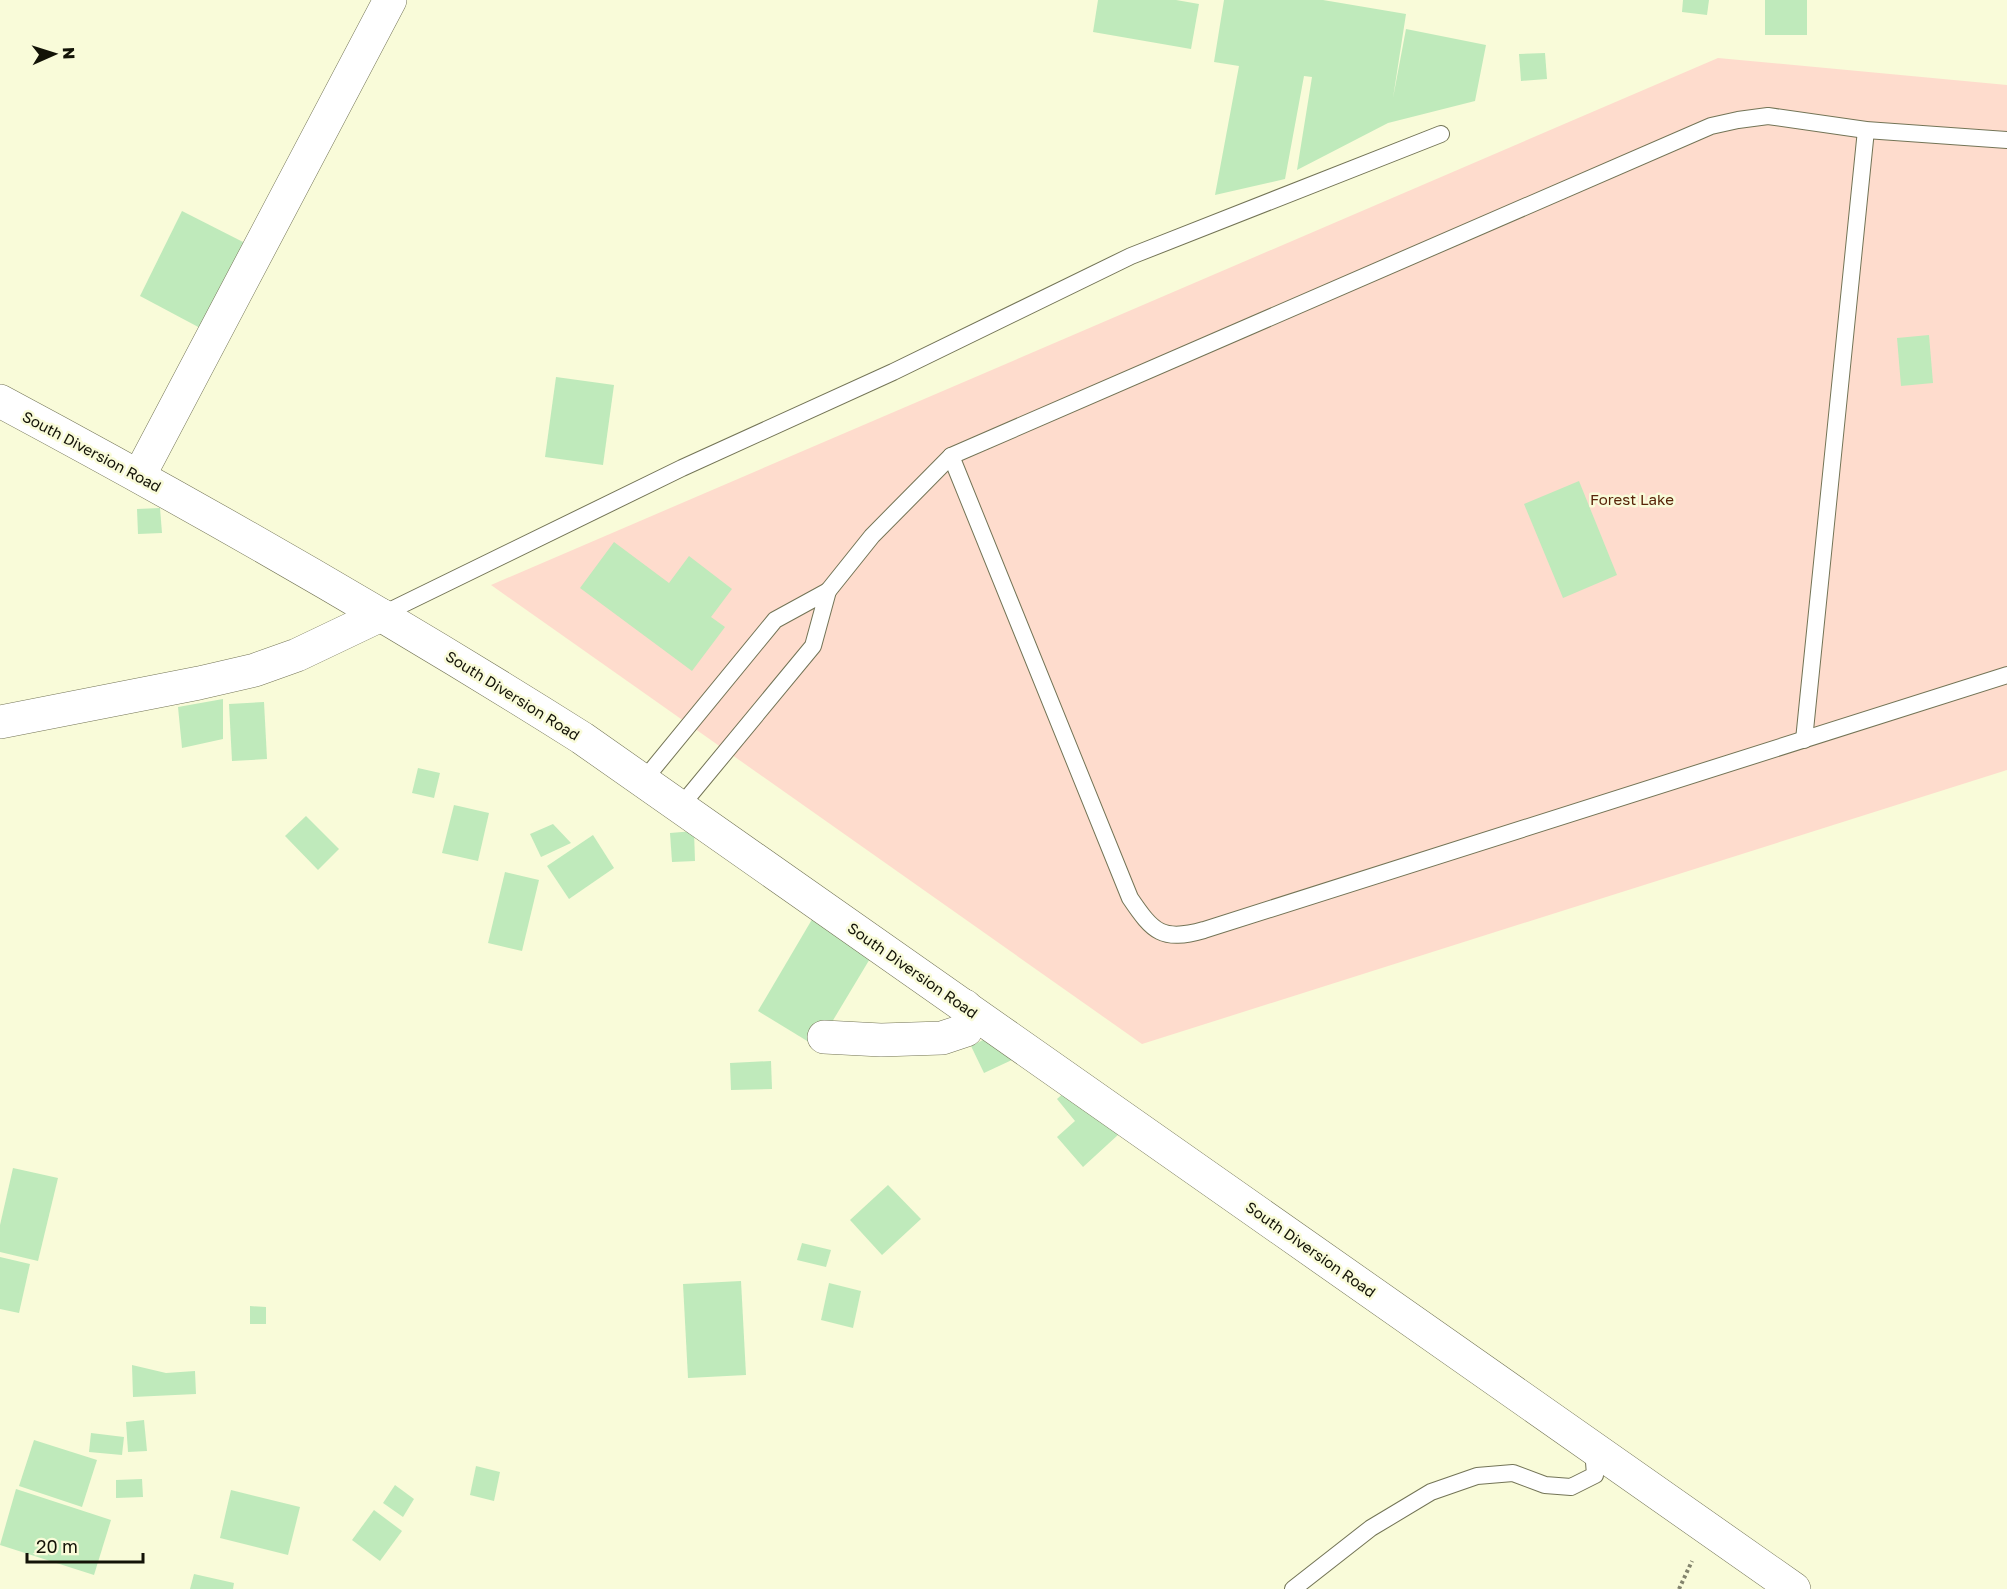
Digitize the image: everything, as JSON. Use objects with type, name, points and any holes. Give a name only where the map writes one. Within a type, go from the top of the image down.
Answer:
[{"type":"main road","points":[[139,476],[390,0]]},
{"type":"main road","name":"South Diversion Road","points":[[0,401],[139,476],[381,615],[465,664],[582,738],[1794,1589]]},
{"type":"main road","points":[[0,722],[255,670],[297,655],[381,615]]},
{"type":"main road","points":[[824,1037],[881,1040],[942,1038],[966,1030],[970,1020],[964,1006]]},
{"type":"lane","points":[[643,781],[775,620],[828,591],[872,536],[951,456],[1711,126],[1768,117],[1866,130],[2007,140]]},
{"type":"lane","points":[[1804,740],[1866,130]]},
{"type":"lane","points":[[381,615],[672,473],[893,372],[1131,256],[1441,134]]},
{"type":"lane","points":[[951,456],[1131,898],[1147,923],[1165,934],[1183,936],[1204,930],[2007,675]]},
{"type":"lane","points":[[680,807],[813,646],[828,591]]},
{"type":"lane","points":[[1293,1589],[1371,1528],[1431,1492],[1476,1476],[1513,1473],[1545,1485],[1571,1487],[1595,1475],[1592,1447]]},
{"type":"green space","name":"Forest Lake","points":[[1718,58],[2007,85],[2007,770],[1142,1044],[491,585]]},
{"type":"building","points":[[1098,0],[1176,0],[1199,4],[1191,49],[1093,32]]},
{"type":"building","points":[[1224,0],[1323,0],[1406,14],[1393,98],[1406,29],[1486,45],[1475,101],[1388,123],[1297,170],[1312,77],[1304,76],[1285,179],[1215,195],[1239,66],[1214,62]]},
{"type":"building","points":[[1683,0],[1709,0],[1707,15],[1682,12]]},
{"type":"building","points":[[1765,0],[1807,0],[1807,35],[1765,35]]},
{"type":"building","points":[[1545,53],[1547,79],[1521,81],[1519,54]]},
{"type":"building","points":[[182,211],[245,243],[202,329],[140,296]]},
{"type":"building","points":[[1929,335],[1933,383],[1901,386],[1897,338]]},
{"type":"building","points":[[556,377],[614,385],[603,465],[545,457]]},
{"type":"building","points":[[1579,481],[1617,575],[1563,598],[1524,504]]},
{"type":"building","points":[[160,508],[162,533],[138,534],[137,509]]},
{"type":"building","points":[[614,542],[669,583],[689,556],[732,589],[711,617],[725,627],[692,671],[580,588]]},
{"type":"building","points":[[223,699],[223,739],[182,748],[178,707]]},
{"type":"building","points":[[264,702],[267,759],[232,761],[229,704]]},
{"type":"building","points":[[418,768],[440,773],[434,798],[412,793]]},
{"type":"building","points":[[454,805],[489,813],[478,861],[442,853]]},
{"type":"building","points":[[306,816],[339,849],[318,870],[285,836]]},
{"type":"building","points":[[553,824],[571,843],[541,857],[530,834]]},
{"type":"building","points":[[694,831],[695,861],[672,862],[670,833]]},
{"type":"building","points":[[593,835],[614,868],[569,899],[547,866]]},
{"type":"building","points":[[505,872],[539,880],[522,951],[488,943]]},
{"type":"building","points":[[814,916],[874,952],[817,1047],[758,1011]]},
{"type":"building","points":[[1001,1031],[1014,1059],[984,1073],[971,1046]]},
{"type":"building","points":[[771,1061],[772,1089],[731,1090],[730,1063]]},
{"type":"building","points":[[1075,1083],[1119,1134],[1083,1167],[1057,1137],[1075,1121],[1057,1099]]},
{"type":"building","points":[[13,1168],[58,1178],[38,1261],[0,1252],[0,1225]]},
{"type":"building","points":[[888,1185],[921,1219],[882,1255],[850,1220]]},
{"type":"building","points":[[802,1243],[831,1250],[826,1267],[797,1260]]},
{"type":"building","points":[[0,1257],[30,1264],[19,1313],[0,1309]]},
{"type":"building","points":[[741,1281],[746,1375],[688,1378],[683,1284]]},
{"type":"building","points":[[829,1283],[861,1291],[853,1328],[821,1320]]},
{"type":"building","points":[[250,1306],[266,1307],[266,1324],[250,1324]]},
{"type":"building","points":[[132,1365],[166,1373],[195,1371],[196,1394],[133,1397]]},
{"type":"building","points":[[144,1420],[147,1451],[128,1452],[126,1422]]},
{"type":"building","points":[[91,1433],[124,1437],[122,1455],[89,1452]]},
{"type":"building","points":[[34,1440],[97,1460],[82,1507],[19,1486]]},
{"type":"building","points":[[476,1466],[500,1472],[494,1501],[470,1495]]},
{"type":"building","points":[[142,1479],[143,1497],[116,1498],[116,1480]]},
{"type":"building","points":[[395,1485],[414,1499],[403,1517],[383,1503]]},
{"type":"building","points":[[16,1489],[111,1520],[94,1575],[0,1545]]},
{"type":"building","points":[[231,1490],[300,1507],[288,1555],[220,1538]]},
{"type":"building","points":[[374,1510],[402,1531],[380,1561],[352,1540]]},
{"type":"building","points":[[194,1574],[234,1583],[233,1589],[190,1589]]}]
